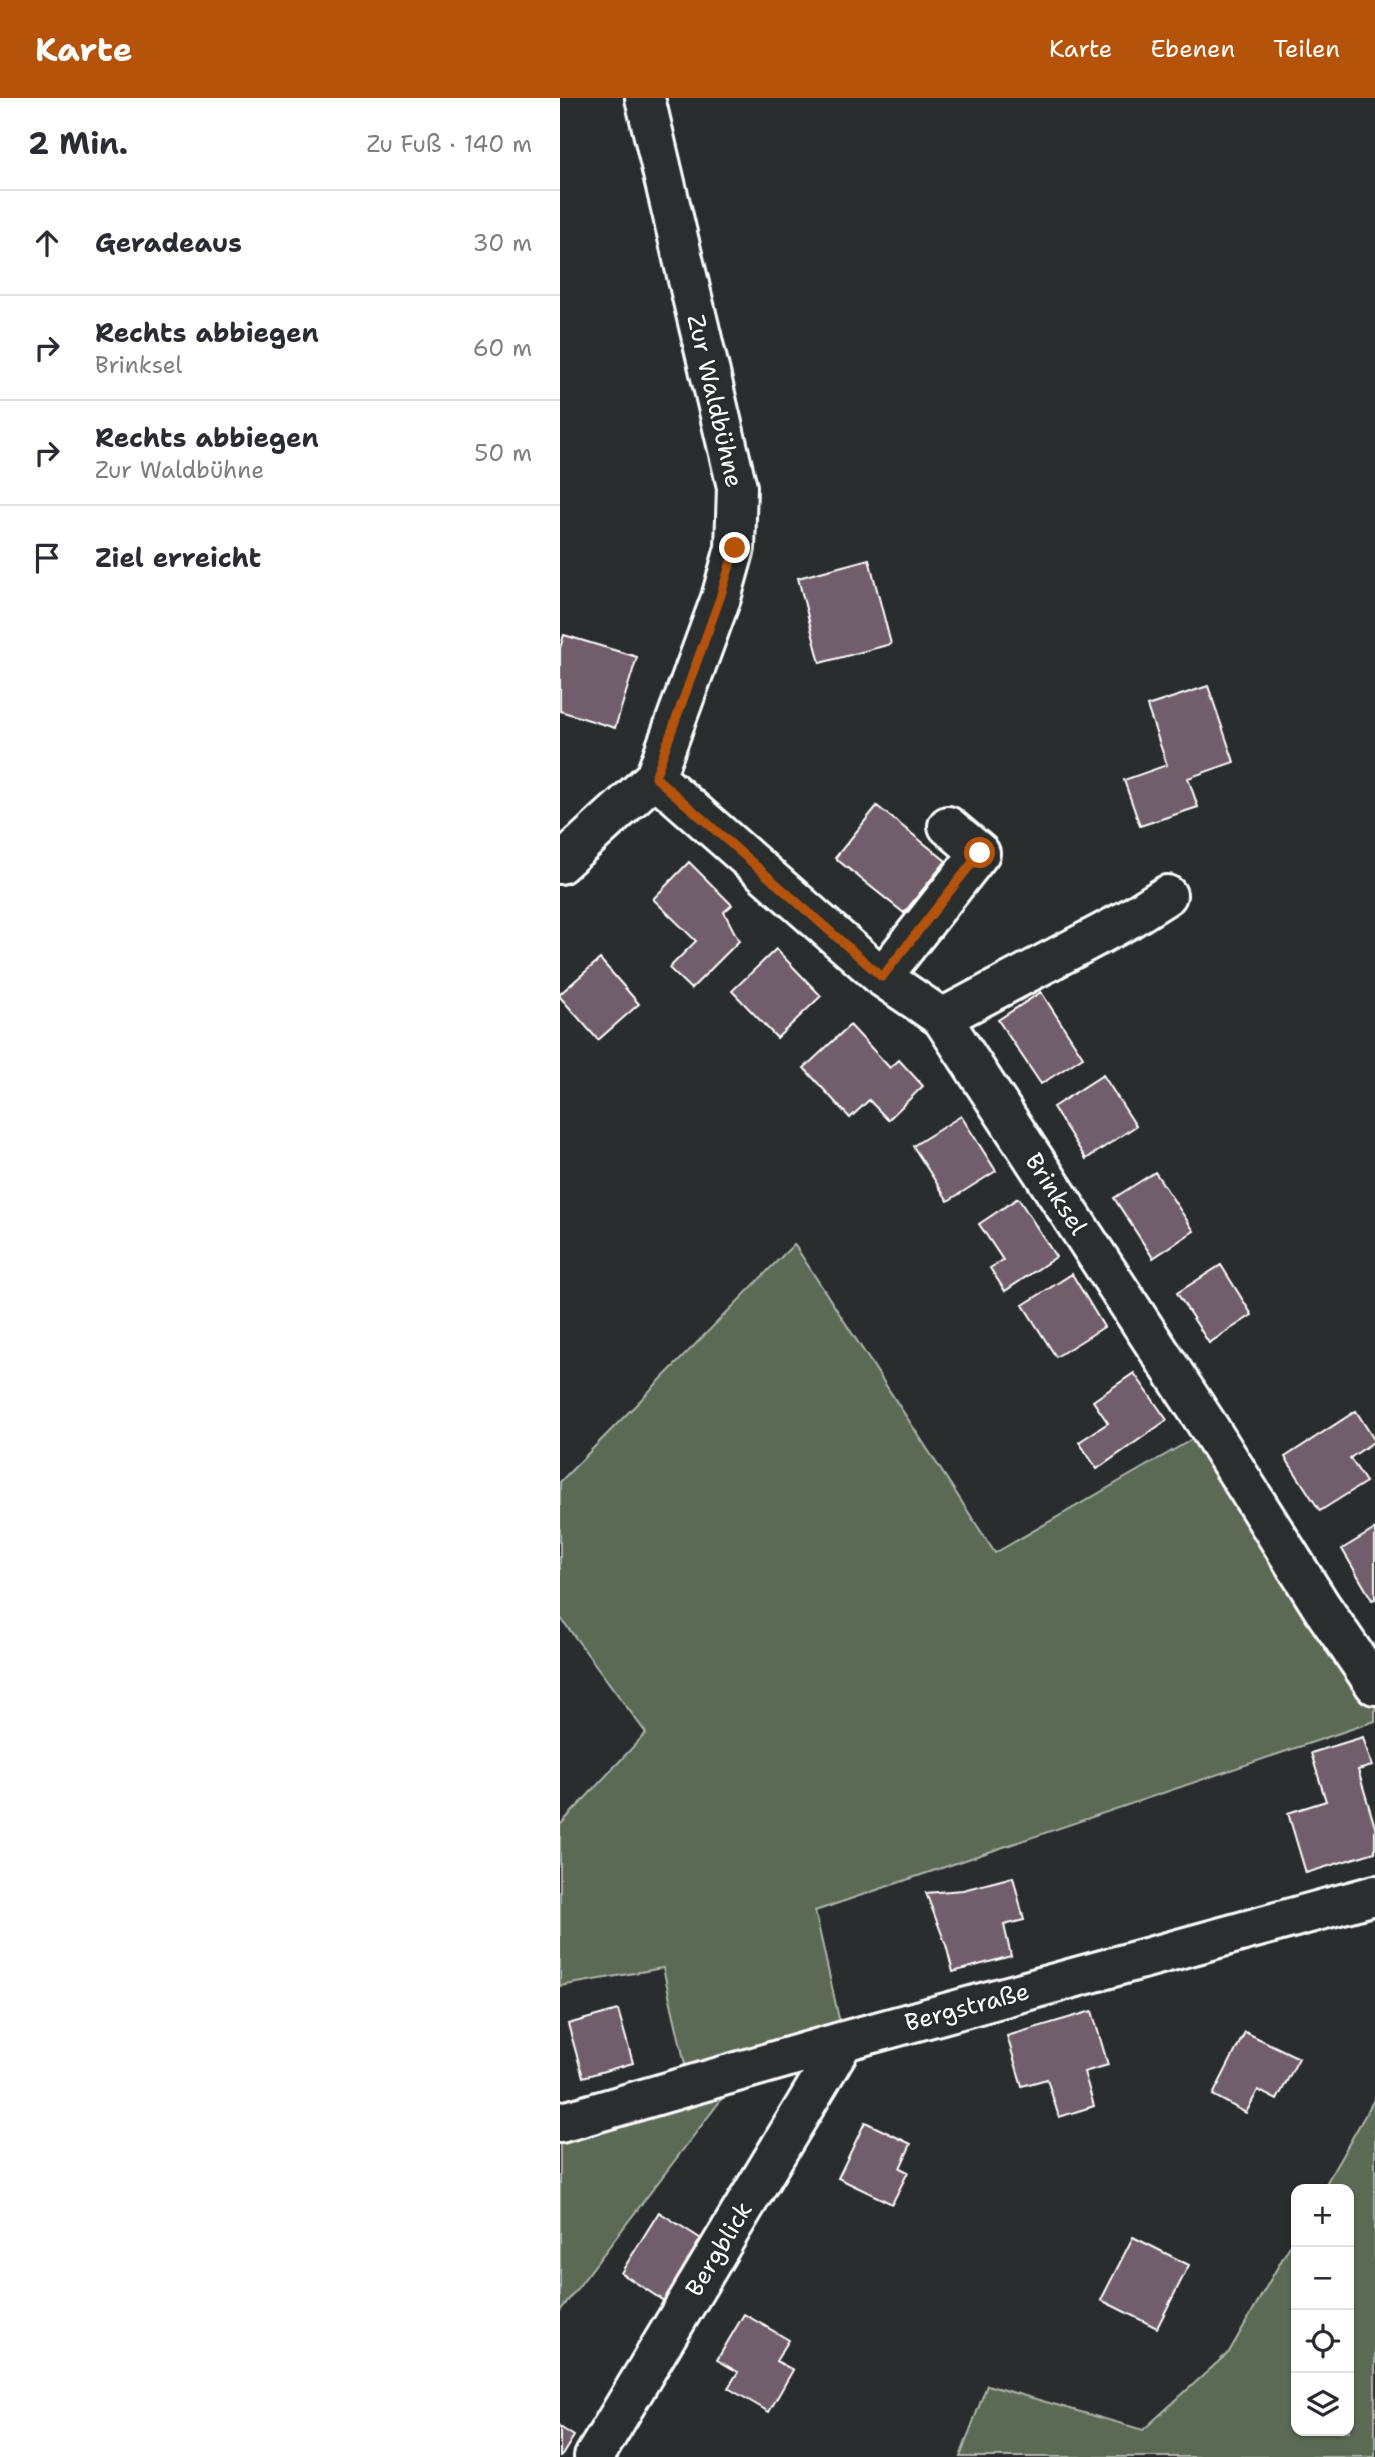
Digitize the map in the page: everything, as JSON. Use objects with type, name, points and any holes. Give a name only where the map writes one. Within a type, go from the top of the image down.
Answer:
[{"type":"street","name":"Zur Waldbühne","points":[[560,863],[655,777],[720,598],[735,548],[737,488],[645,98]]},
{"type":"street","name":"Brinksel","points":[[655,777],[882,977],[942,1018],[1210,1429],[1321,1606],[1375,1685]]},
{"type":"street","points":[[882,977],[980,853],[948,826]]},
{"type":"street","points":[[942,1018],[1129,919],[1167,895]]},
{"type":"street","name":"Bergstraße","points":[[560,2123],[844,2041],[1375,1895]]},
{"type":"street","name":"Bergblick","points":[[594,2457],[844,2041]]},
{"type":"green space","points":[[794,1244],[995,1553],[1210,1429],[1375,1685],[1375,1721],[815,1911],[844,2041],[743,2071],[560,2311],[560,2134],[690,2086],[663,1968],[560,1986],[560,1825],[646,1733],[560,1617],[560,1482]]},
{"type":"green space","points":[[1375,2098],[1375,2457],[960,2457],[987,2385],[1143,2430],[1229,2352],[1291,2244],[1291,2436],[1354,2436],[1354,2184],[1326,2184]]},
{"type":"building","points":[[869,559],[891,644],[820,663],[798,578]]},
{"type":"building","points":[[564,635],[637,657],[615,728],[560,711],[560,648]]},
{"type":"building","points":[[1208,686],[1234,762],[1188,778],[1198,807],[1140,826],[1124,780],[1167,765],[1147,706]]},
{"type":"building","points":[[877,806],[946,861],[904,913],[835,858]]},
{"type":"building","points":[[689,862],[732,905],[724,912],[739,941],[691,989],[669,968],[696,941],[653,899]]},
{"type":"building","points":[[776,949],[821,996],[777,1038],[732,991]]},
{"type":"building","points":[[600,959],[639,1004],[598,1040],[560,994]]},
{"type":"building","points":[[1041,992],[1083,1057],[1041,1084],[998,1020]]},
{"type":"building","points":[[850,1025],[890,1068],[899,1060],[923,1086],[888,1120],[869,1100],[850,1118],[804,1068]]},
{"type":"building","points":[[1103,1075],[1136,1126],[1086,1159],[1053,1107]]},
{"type":"building","points":[[961,1116],[996,1171],[948,1201],[913,1146]]},
{"type":"building","points":[[1155,1172],[1194,1231],[1153,1258],[1114,1198]]},
{"type":"building","points":[[1018,1198],[1056,1257],[1005,1291],[990,1268],[1003,1260],[979,1224]]},
{"type":"building","points":[[1221,1265],[1252,1315],[1209,1343],[1177,1293]]},
{"type":"building","points":[[1072,1274],[1104,1327],[1056,1357],[1023,1305]]},
{"type":"building","points":[[1134,1373],[1167,1420],[1097,1469],[1079,1442],[1108,1423],[1093,1401]]},
{"type":"building","points":[[1356,1411],[1375,1441],[1350,1458],[1366,1482],[1320,1511],[1285,1457]]},
{"type":"building","points":[[1375,1529],[1375,1599],[1372,1600],[1342,1549]]},
{"type":"building","points":[[1363,1737],[1372,1766],[1358,1770],[1375,1827],[1375,1852],[1306,1873],[1288,1813],[1326,1801],[1311,1753]]},
{"type":"building","points":[[1013,1877],[1024,1920],[1004,1925],[1011,1956],[953,1972],[946,1945],[926,1893],[963,1890]]},
{"type":"building","points":[[618,2010],[633,2063],[583,2077],[568,2024]]},
{"type":"building","points":[[1092,2011],[1108,2065],[1084,2072],[1094,2106],[1059,2117],[1047,2079],[1022,2086],[1007,2036]]},
{"type":"building","points":[[1245,2032],[1299,2058],[1277,2100],[1258,2090],[1246,2113],[1213,2095]]},
{"type":"building","points":[[865,2122],[911,2144],[900,2168],[908,2172],[892,2204],[838,2178]]},
{"type":"building","points":[[659,2212],[703,2240],[664,2301],[621,2273]]},
{"type":"building","points":[[1133,2237],[1189,2265],[1157,2328],[1101,2300]]},
{"type":"building","points":[[744,2314],[789,2340],[776,2361],[793,2370],[769,2412],[728,2388],[738,2372],[717,2360]]},
{"type":"building","points":[[560,2427],[574,2436],[561,2457],[560,2457]]},
{"type":"route","points":[[735,548],[720,598],[655,777],[882,977],[980,853]]}]
